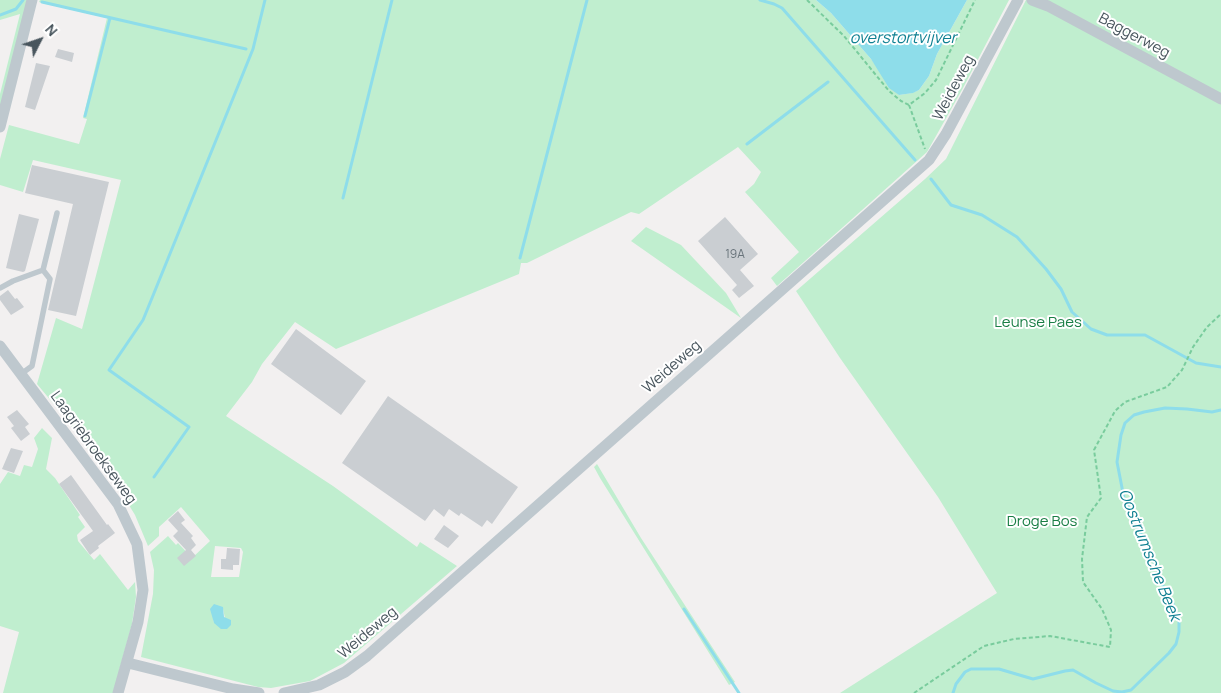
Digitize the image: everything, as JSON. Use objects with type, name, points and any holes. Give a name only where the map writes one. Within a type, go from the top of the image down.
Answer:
[{"type":"street","points":[[0,127],[32,0]]},
{"type":"street","name":"Weideweg","points":[[284,693],[319,685],[344,672],[367,656],[929,160],[946,134],[1018,0]]},
{"type":"street","name":"Baggerweg","points":[[1032,0],[1048,6],[1221,99]]},
{"type":"street","name":"Laagriebroekseweg","points":[[0,346],[118,504],[137,544],[143,590],[138,622],[118,693]]},
{"type":"street","points":[[128,663],[233,689],[259,693]]},
{"type":"lane","points":[[43,270],[58,213]]},
{"type":"lane","points":[[0,288],[43,270]]},
{"type":"lane","points":[[21,375],[32,366],[50,279],[43,270]]},
{"type":"path","points":[[807,0],[844,36],[889,91],[901,102],[908,105],[929,160]]},
{"type":"path","points":[[908,105],[925,93],[936,80],[975,0]]},
{"type":"path","points":[[914,693],[984,646],[1014,639],[1050,636],[1110,647],[1111,630],[1102,609],[1083,582],[1082,559],[1087,517],[1101,498],[1094,450],[1115,411],[1125,402],[1167,387],[1182,370],[1193,347],[1207,327],[1221,314]]},
{"type":"green space","points":[[0,0],[29,0],[0,119],[0,94],[20,14],[0,20]]},
{"type":"green space","points":[[40,0],[816,0],[831,13],[899,95],[919,90],[929,76],[937,54],[967,0],[1009,0],[927,152],[777,286],[771,278],[799,252],[745,192],[754,184],[761,172],[738,147],[639,214],[631,212],[527,263],[521,263],[519,274],[336,349],[295,322],[262,364],[252,382],[226,416],[333,486],[417,547],[420,542],[457,566],[344,663],[310,681],[271,688],[258,687],[141,657],[153,594],[154,570],[150,552],[168,536],[176,545],[178,543],[192,558],[210,541],[181,507],[159,527],[159,536],[148,546],[135,515],[121,492],[37,384],[56,318],[82,329],[121,180],[33,160],[23,192],[0,185],[0,159],[9,125],[79,144],[87,119],[83,118],[107,18],[39,2]],"holes":[[[215,546],[241,548],[243,552],[239,577],[211,577]],[[223,609],[225,618],[214,623],[213,616]]]},
{"type":"green space","name":"Leunse Paes","points":[[1026,0],[1221,0],[1221,693],[840,693],[997,593],[938,497],[840,358],[796,291],[946,159]]},
{"type":"green space","points":[[646,227],[681,245],[726,293],[741,318],[631,241]]},
{"type":"green space","points":[[42,428],[52,438],[46,469],[55,478],[80,515],[78,517],[85,527],[77,535],[78,541],[94,560],[100,554],[128,590],[135,582],[136,597],[132,624],[113,693],[3,693],[19,632],[0,626],[0,484],[8,472],[20,476],[24,465],[32,467],[38,449],[34,438]]},
{"type":"green space","points":[[597,464],[641,538],[735,682],[729,685],[600,478],[594,467]]},
{"type":"water","name":"overstortvijver","points":[[816,0],[967,0],[937,54],[929,76],[919,90],[899,95],[889,88],[871,59],[831,13]]},
{"type":"water","points":[[214,604],[223,607],[224,617],[231,620],[231,625],[227,629],[221,629],[214,623],[210,609]]},
{"type":"building","points":[[58,49],[74,53],[72,62],[55,57]]},
{"type":"building","points":[[36,63],[50,66],[35,110],[25,107]]},
{"type":"building","points":[[32,165],[109,182],[76,316],[48,310],[73,204],[25,193]]},
{"type":"building","points":[[19,214],[39,219],[25,271],[23,272],[6,268]]},
{"type":"building","points":[[725,217],[758,254],[740,270],[754,286],[739,298],[732,290],[737,285],[698,241]]},
{"type":"building","points":[[8,290],[24,307],[11,315],[0,300],[0,296]]},
{"type":"building","points":[[296,329],[366,381],[341,415],[271,364]]},
{"type":"building","points":[[388,396],[518,487],[492,524],[487,520],[482,527],[461,513],[459,516],[449,509],[444,517],[434,509],[425,521],[342,463]]},
{"type":"building","points":[[17,410],[29,424],[25,427],[30,434],[21,441],[11,428],[14,426],[7,417]]},
{"type":"building","points":[[11,448],[23,451],[14,473],[2,469]]},
{"type":"building","points":[[71,475],[107,525],[115,533],[90,555],[80,540],[93,531],[59,484]]},
{"type":"building","points":[[178,511],[185,520],[181,523],[193,536],[191,538],[196,545],[191,550],[196,556],[184,566],[177,558],[186,550],[173,536],[178,531],[168,520]]},
{"type":"building","points":[[444,525],[459,536],[448,548],[434,539]]},
{"type":"building","points":[[227,548],[240,549],[239,565],[233,565],[233,570],[221,569],[221,559],[226,559]]},
{"type":"waterway","points":[[0,15],[16,9],[23,0]]},
{"type":"waterway","points":[[154,477],[189,427],[109,370],[143,320],[253,49],[265,0]]},
{"type":"waterway","points":[[343,198],[392,0]]},
{"type":"waterway","points":[[520,258],[587,0]]},
{"type":"waterway","points":[[760,0],[782,8],[915,160]]},
{"type":"waterway","points":[[42,2],[246,49]]},
{"type":"waterway","points":[[85,116],[110,18]]},
{"type":"waterway","points":[[747,144],[828,82]]},
{"type":"waterway","points":[[931,179],[951,205],[982,215],[1017,237],[1061,289],[1072,312],[1091,329],[1107,335],[1145,335],[1196,363],[1221,367]]},
{"type":"waterway","name":"Oostrumsche Beek","points":[[953,693],[956,684],[965,672],[971,669],[999,669],[1033,679],[1073,670],[1113,691],[1122,692],[1131,690],[1169,653],[1176,644],[1179,621],[1172,601],[1162,584],[1157,568],[1124,498],[1117,462],[1121,435],[1125,423],[1134,415],[1144,412],[1165,408],[1212,412],[1221,410]]},
{"type":"waterway","points":[[684,609],[739,693]]},
{"type":"park label","name":"Droge Bos","points":[[1042,522]]}]
